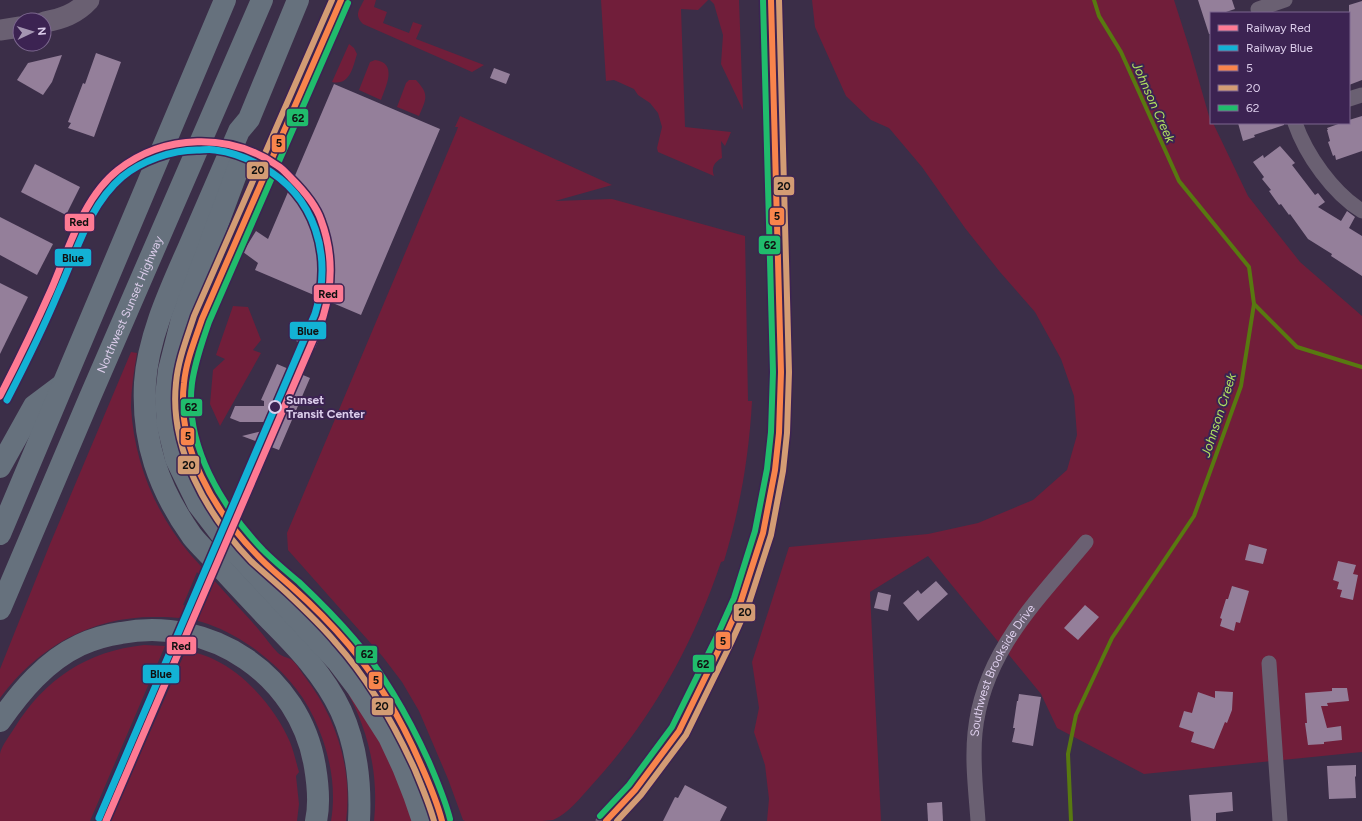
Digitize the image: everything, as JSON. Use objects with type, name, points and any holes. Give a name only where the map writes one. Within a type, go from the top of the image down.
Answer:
[{"type":"highway","points":[[0,534],[225,0]]},
{"type":"highway","name":"Northwest Sunset Highway","points":[[0,610],[90,397],[262,0]]},
{"type":"highway","points":[[298,0],[248,119],[239,131],[169,294],[149,358],[145,381],[144,418],[154,465],[169,501],[193,537],[245,594],[300,650],[322,680],[340,711],[356,754],[360,788],[359,821]]},
{"type":"highway","points":[[248,119],[251,135],[182,319],[169,370],[166,396],[168,426],[176,459],[198,504],[231,547],[338,662],[361,692],[389,737],[406,774],[423,821]]},
{"type":"highway","points":[[0,467],[34,406],[63,384]]},
{"type":"highway","points":[[0,721],[13,702],[31,682],[55,660],[80,645],[108,635],[135,630],[164,630],[191,634],[218,643],[241,655],[278,686],[296,712],[308,738],[314,762],[318,787],[316,821]]},
{"type":"main road","points":[[52,20],[63,18],[74,13],[83,7],[89,0]]},
{"type":"main road","points":[[606,821],[635,790],[679,731],[724,639],[740,601],[762,533],[768,508],[779,433],[780,372],[771,0]]},
{"type":"main road","points":[[0,30],[12,28]]},
{"type":"street","points":[[333,20],[341,0]]},
{"type":"street","points":[[1258,7],[1285,0]]},
{"type":"street","points":[[1350,99],[1362,95]]},
{"type":"street","points":[[1295,124],[1309,156],[1328,180],[1353,206],[1362,211]]},
{"type":"street","name":"Southwest Brookside Drive","points":[[978,821],[974,735],[981,699],[988,677],[998,656],[1014,630],[1086,542]]},
{"type":"street","points":[[1269,663],[1280,821]]},
{"type":"shaded area","points":[[364,0],[376,0],[374,7],[387,12],[383,23],[409,33],[413,22],[422,25],[416,39],[484,65],[472,72],[363,24],[360,21],[358,12]]},
{"type":"shaded area","points":[[601,0],[708,0],[698,10],[681,9],[685,127],[731,132],[725,146],[721,141],[722,158],[717,161],[714,166],[714,176],[658,152],[657,148],[662,127],[658,113],[650,103],[638,95],[634,89],[614,80],[606,81]]},
{"type":"shaded area","points":[[710,0],[739,0],[743,110],[721,64],[723,35],[714,4]]},
{"type":"shaded area","points":[[812,0],[1174,0],[1190,50],[1210,124],[1213,124],[1248,196],[1300,262],[1362,316],[1362,752],[1144,774],[1057,728],[1041,694],[928,556],[870,592],[881,821],[767,821],[769,799],[765,765],[754,732],[759,708],[752,662],[789,547],[928,534],[978,523],[1033,500],[1067,470],[1077,435],[1074,396],[1061,359],[1035,312],[1000,272],[965,228],[922,167],[889,128],[871,120],[846,96],[815,27]]},
{"type":"shaded area","points":[[349,44],[354,48],[357,54],[352,70],[343,81],[332,82]]},
{"type":"shaded area","points":[[375,60],[382,62],[388,70],[387,82],[381,100],[359,90],[370,62]]},
{"type":"shaded area","points":[[409,80],[416,80],[425,94],[425,101],[419,116],[397,107],[406,83]]},
{"type":"shaded area","points":[[460,116],[612,185],[555,201],[612,199],[745,236],[748,401],[752,401],[749,442],[743,482],[735,522],[724,561],[721,562],[710,593],[683,652],[668,681],[651,708],[613,761],[583,796],[564,814],[553,820],[463,820],[448,779],[419,711],[402,682],[383,657],[288,550],[287,533],[457,130],[458,127],[455,127]]},
{"type":"shaded area","points":[[233,306],[248,307],[261,340],[253,350],[261,353],[220,426],[210,404],[213,370],[225,359],[216,355]]},
{"type":"shaded area","points":[[131,352],[137,353],[132,387],[131,407],[137,447],[148,485],[166,521],[190,554],[278,653],[294,662],[316,693],[333,726],[340,744],[347,782],[348,802],[346,821],[331,821],[333,795],[328,755],[314,718],[303,698],[289,680],[256,650],[233,635],[208,624],[183,618],[157,617],[133,618],[89,628],[50,649],[32,663],[0,698],[0,669],[50,544]],"holes":[[[197,572],[211,590],[203,608],[183,605]]]},
{"type":"shaded area","points":[[144,645],[165,646],[90,821],[0,821],[0,754],[4,744],[27,710],[40,695],[69,670],[104,654],[123,648]]},
{"type":"shaded area","points":[[186,650],[212,658],[238,674],[269,706],[277,718],[290,742],[299,772],[296,776],[299,804],[297,821],[111,821]]},
{"type":"shaded area","points":[[344,686],[365,706],[416,821],[374,821],[375,786],[370,751],[360,718]]},
{"type":"building","points":[[1198,0],[1232,0],[1235,9],[1226,12],[1210,12],[1209,34]]},
{"type":"building","points":[[1362,1],[1362,80],[1350,85],[1350,12],[1349,5]]},
{"type":"building","points":[[96,53],[121,62],[94,137],[68,128],[71,123],[68,122],[83,83],[85,84]]},
{"type":"building","points":[[62,55],[52,82],[43,95],[17,80],[28,63]]},
{"type":"building","points":[[494,68],[510,74],[506,84],[490,78]]},
{"type":"building","points":[[334,84],[440,129],[361,315],[255,270],[258,263],[243,252],[256,231],[268,239]]},
{"type":"building","points":[[1362,116],[1362,151],[1336,160],[1328,142],[1330,141],[1327,128],[1338,124],[1350,124],[1350,120]]},
{"type":"building","points":[[1238,124],[1284,124],[1254,135],[1255,137],[1243,141]]},
{"type":"building","points":[[1280,146],[1295,163],[1292,165],[1315,195],[1318,193],[1325,202],[1318,207],[1341,221],[1347,211],[1355,217],[1349,228],[1362,236],[1362,276],[1308,239],[1290,214],[1289,215],[1281,204],[1279,205],[1269,191],[1271,190],[1262,179],[1264,177],[1253,162],[1263,155],[1264,158]]},
{"type":"building","points":[[35,164],[80,187],[66,215],[21,192]]},
{"type":"building","points":[[0,217],[53,244],[37,275],[0,255]]},
{"type":"building","points":[[0,283],[28,297],[0,354]]},
{"type":"building","points":[[304,323],[322,331],[315,348],[296,341]]},
{"type":"building","points":[[277,364],[310,378],[279,450],[242,436],[279,427],[278,422],[240,422],[230,418],[235,406],[264,406],[264,401],[261,400]]},
{"type":"building","points":[[1249,544],[1267,549],[1263,564],[1245,560]]},
{"type":"building","points":[[1338,561],[1356,565],[1353,574],[1358,575],[1353,600],[1340,597],[1342,590],[1337,589],[1339,582],[1333,580]]},
{"type":"building","points":[[936,581],[948,594],[918,621],[903,603],[918,590],[921,594]]},
{"type":"building","points":[[1232,586],[1249,591],[1240,623],[1236,622],[1234,631],[1220,626],[1222,619],[1220,618]]},
{"type":"building","points":[[878,592],[891,595],[888,611],[874,608]]},
{"type":"building","points":[[1085,605],[1099,617],[1078,640],[1064,628]]},
{"type":"building","points":[[1332,688],[1347,688],[1349,701],[1327,703],[1328,706],[1321,706],[1327,728],[1341,726],[1342,740],[1324,742],[1324,744],[1308,745],[1305,723],[1307,723],[1305,693],[1332,691]]},
{"type":"building","points":[[1215,691],[1233,692],[1232,710],[1227,723],[1225,722],[1214,749],[1191,742],[1194,732],[1179,727],[1184,711],[1192,713],[1198,692],[1215,698]]},
{"type":"building","points":[[1019,694],[1041,697],[1033,746],[1012,742]]},
{"type":"building","points":[[1356,765],[1356,798],[1329,799],[1327,766]]},
{"type":"building","points":[[685,785],[727,807],[720,821],[663,821],[675,797],[678,798]]},
{"type":"building","points":[[1232,792],[1233,811],[1216,813],[1216,821],[1191,821],[1189,795]]},
{"type":"building","points":[[942,802],[943,821],[928,821],[927,803]]},
{"type":"waterway","name":"Johnson Creek","points":[[1071,821],[1068,754],[1076,715],[1112,638],[1194,516],[1241,386],[1254,304],[1249,267],[1179,181],[1121,52],[1099,16],[1094,0]]},
{"type":"waterway","points":[[1254,304],[1297,347],[1362,367]]},
{"type":"rail line","name":"Red","points":[[0,396],[39,317],[70,242],[86,210],[106,181],[118,170],[136,158],[156,149],[176,144],[197,142],[218,143],[239,147],[259,155],[282,169],[304,192],[319,214],[325,232],[330,256],[329,292],[323,317],[106,821]]},
{"type":"rail line","name":"Blue","points":[[7,400],[46,320],[84,231],[92,216],[110,189],[130,171],[147,161],[177,152],[209,150],[227,152],[256,163],[280,179],[295,194],[307,211],[315,230],[320,250],[322,271],[320,292],[315,314],[99,818]]},
{"type":"transit line","name":"20","points":[[332,0],[194,316],[179,366],[176,383],[175,408],[185,456],[194,480],[206,502],[235,543],[251,561],[318,623],[360,672],[399,736],[428,801],[434,821]]},
{"type":"transit line","name":"5","points":[[341,0],[202,319],[191,351],[185,375],[183,407],[186,431],[192,454],[201,476],[226,519],[241,538],[261,559],[335,629],[370,672],[398,717],[414,749],[433,792],[442,821]]},
{"type":"transit line","name":"62","points":[[600,816],[629,785],[672,727],[734,598],[755,531],[767,469],[771,432],[773,372],[763,0]]},
{"type":"transit line","name":"5","points":[[606,821],[635,790],[679,731],[741,601],[763,533],[775,470],[779,433],[781,372],[771,0]]},
{"type":"transit line","name":"20","points":[[617,821],[641,795],[686,735],[749,603],[771,535],[783,471],[787,433],[789,372],[779,0]]},
{"type":"transit line","name":"62","points":[[348,3],[209,322],[195,367],[192,383],[191,406],[194,429],[200,452],[220,495],[233,514],[263,550],[299,582],[341,624],[366,653],[387,683],[405,714],[429,762],[441,790],[450,819]]},
{"type":"place","name":"Sunset Transit Center","points":[[275,407]]}]
